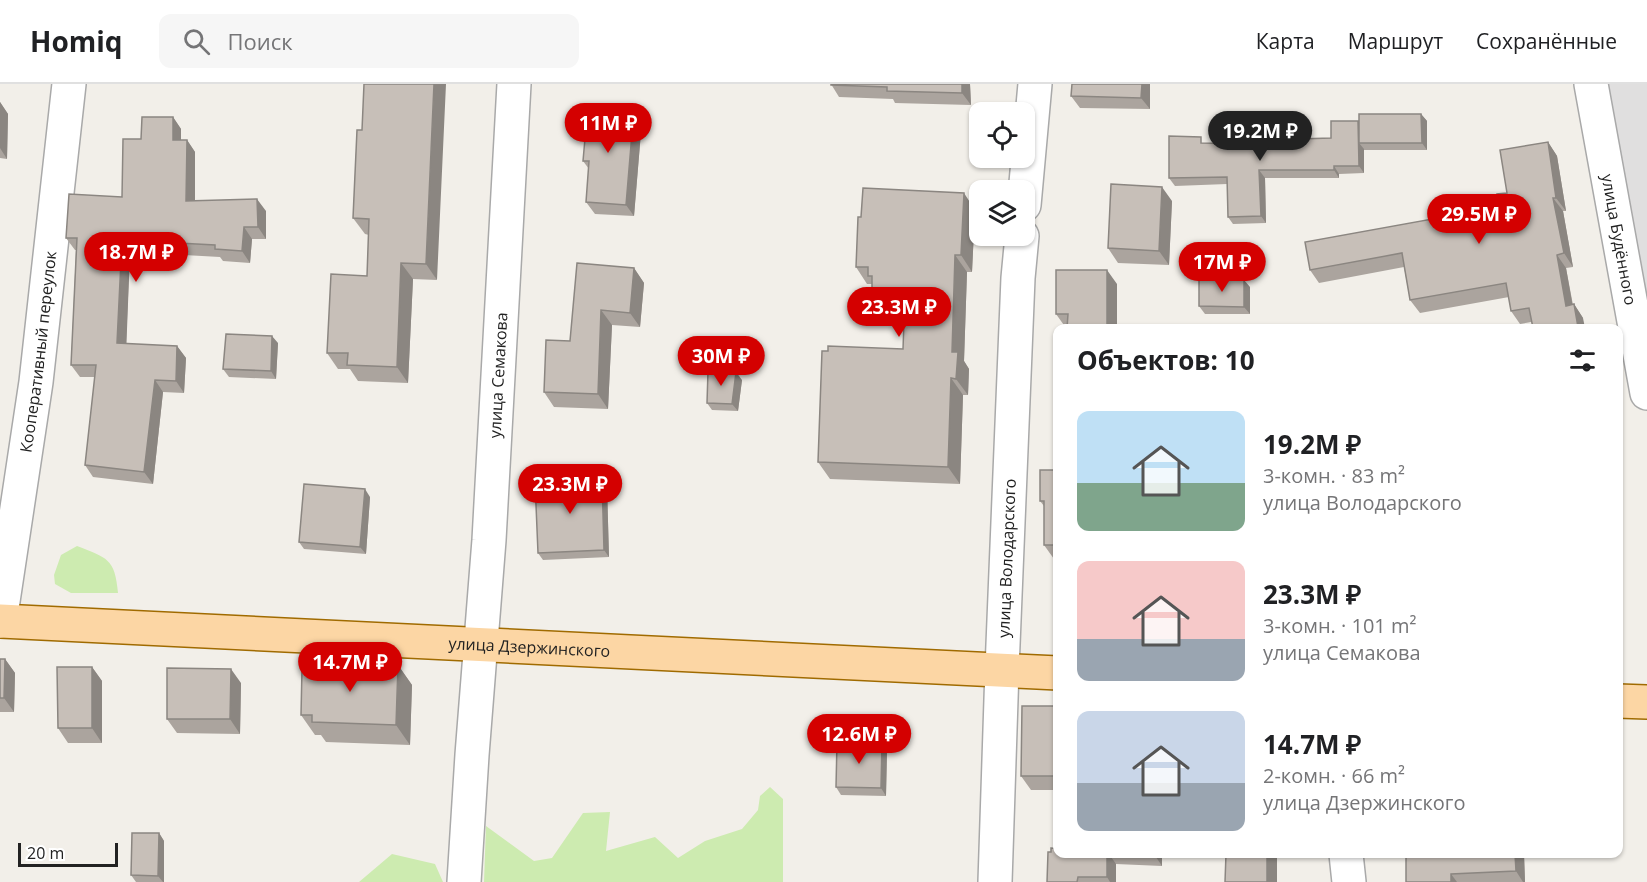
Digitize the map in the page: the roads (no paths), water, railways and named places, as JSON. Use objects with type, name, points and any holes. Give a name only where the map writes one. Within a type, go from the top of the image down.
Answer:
[{"type":"main road","name":"улица Дзержинского","points":[[0,621],[1053,673]]},
{"type":"main road","points":[[1623,701],[1647,702]]},
{"type":"street","name":"Кооперативный переулок","points":[[0,621],[36,382],[69,84]]},
{"type":"street","name":"улица Семакова","points":[[464,882],[489,540],[514,84]]},
{"type":"street","points":[[1026,180],[1035,84]]},
{"type":"street","name":"улица Будённого","points":[[1591,84],[1647,393]]},
{"type":"street","name":"улица Володарского","points":[[995,882],[1002,669],[1022,246]]},
{"type":"street","points":[[1346,858],[1348,882]]}]
